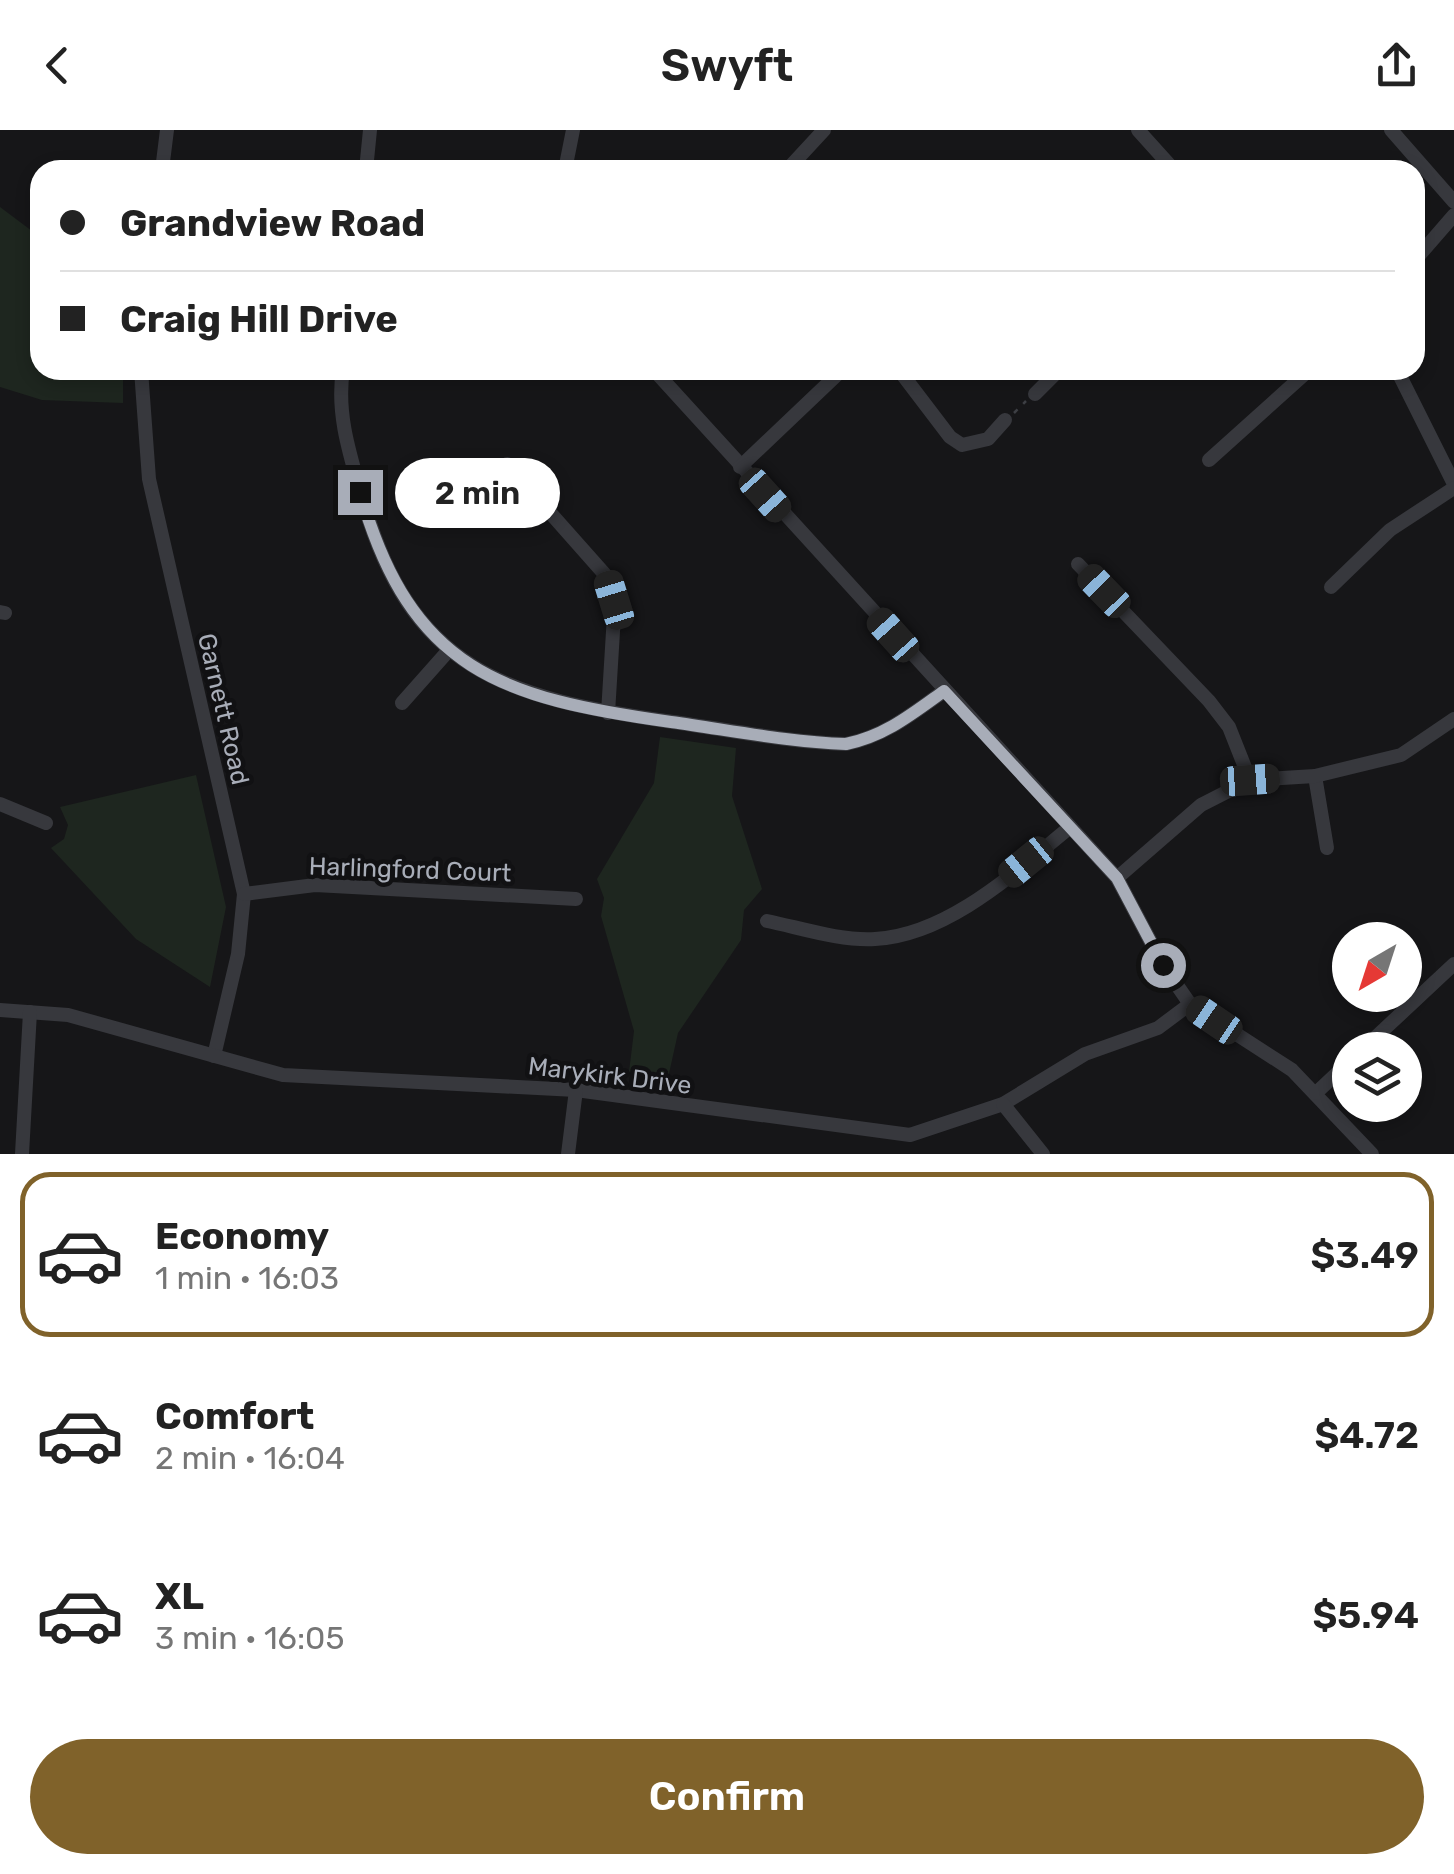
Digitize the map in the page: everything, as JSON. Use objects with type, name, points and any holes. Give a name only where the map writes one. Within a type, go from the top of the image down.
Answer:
[{"type":"street","points":[[163,160],[166,130]]},
{"type":"street","points":[[367,160],[370,130]]},
{"type":"street","points":[[566,160],[573,130]]},
{"type":"street","points":[[796,160],[824,130]]},
{"type":"street","points":[[1138,130],[1165,160]]},
{"type":"street","points":[[1391,130],[1417,160]]},
{"type":"street","points":[[1425,169],[1454,202]]},
{"type":"street","points":[[1425,248],[1454,215]]},
{"type":"street","name":"Garnett Road","points":[[143,380],[149,479],[244,894],[238,954],[214,1056]]},
{"type":"street","points":[[342,380],[342,422],[376,546],[408,605],[449,650],[517,691],[608,713],[846,744],[873,738],[894,727],[944,691]]},
{"type":"street","points":[[663,380],[1117,878],[1163,965],[1190,1004],[1271,1054],[1316,1092],[1372,1154]]},
{"type":"street","points":[[740,467],[831,380]]},
{"type":"street","points":[[907,380],[950,437],[962,445],[988,439],[1005,420]]},
{"type":"street","points":[[1035,394],[1048,380]]},
{"type":"street","points":[[1209,460],[1298,380]]},
{"type":"street","points":[[1332,587],[1390,530],[1454,486],[1401,380]]},
{"type":"street","points":[[506,464],[608,578],[614,600],[608,713]]},
{"type":"street","points":[[1078,564],[1209,700],[1229,727],[1250,780]]},
{"type":"street","points":[[402,703],[449,650]]},
{"type":"street","points":[[1117,878],[1201,804],[1250,780],[1315,776],[1402,754],[1454,719]]},
{"type":"street","points":[[1315,776],[1327,848]]},
{"type":"street","points":[[0,804],[46,823]]},
{"type":"street","points":[[767,921],[848,938],[905,934],[934,923],[1005,880],[1069,828]]},
{"type":"street","name":"Harlingford Court","points":[[244,894],[315,885],[576,899]]},
{"type":"street","points":[[1381,1032],[1454,964]]},
{"type":"street","name":"Marykirk Drive","points":[[0,1010],[68,1016],[283,1075],[576,1090],[910,1135],[1003,1104],[1085,1054],[1158,1028],[1190,1004]]},
{"type":"street","points":[[22,1154],[30,1012]]},
{"type":"street","points":[[1316,1092],[1332,1077]]},
{"type":"street","points":[[568,1154],[576,1090]]},
{"type":"street","points":[[1003,1104],[1043,1154]]},
{"type":"street","points":[[909,1154],[910,1135]]},
{"type":"path","points":[[1005,420],[1035,394]]},
{"type":"shaded area","points":[[0,207],[30,230],[30,380],[123,380],[123,403],[42,400],[0,387]]},
{"type":"shaded area","points":[[660,737],[736,748],[732,796],[762,889],[744,910],[741,940],[678,1033],[668,1078],[629,1072],[634,1031],[601,916],[604,898],[597,879],[654,783]]},
{"type":"shaded area","points":[[196,775],[226,907],[210,987],[136,939],[51,848],[64,839],[68,825],[60,807]]},
{"type":"route","points":[[360,492],[376,546],[388,570],[408,605],[430,630],[473,668],[506,687],[548,702],[846,744],[873,738],[894,727],[944,691],[1117,878],[1163,965]]}]
